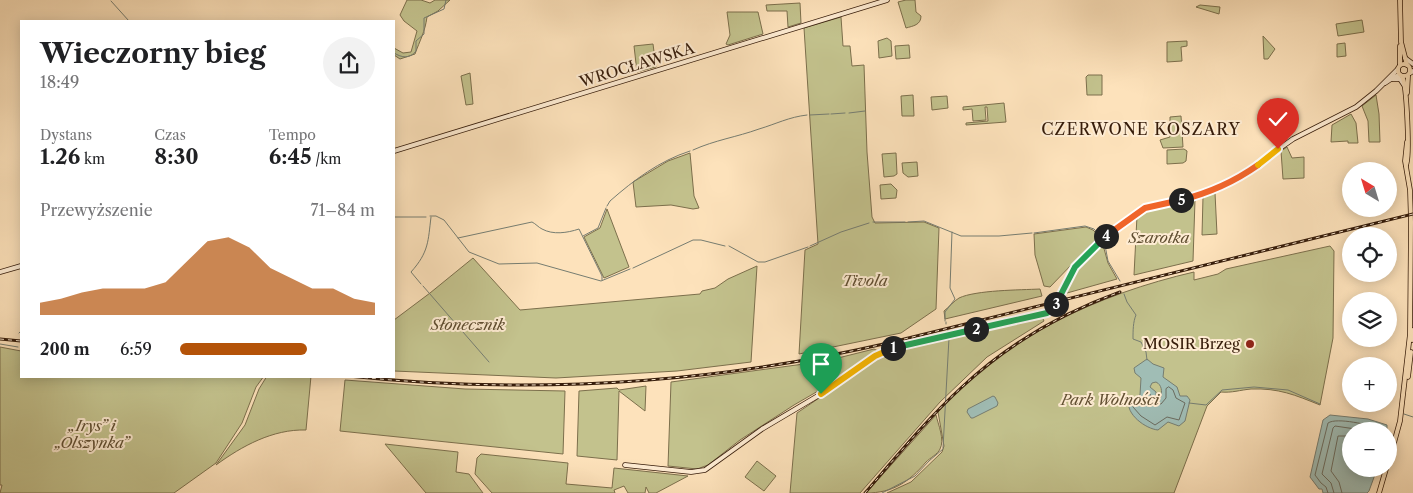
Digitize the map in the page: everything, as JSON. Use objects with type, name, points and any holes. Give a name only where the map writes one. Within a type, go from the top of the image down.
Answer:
[{"type":"main road","points":[[1397,428],[1408,355],[1411,306],[1410,190],[1405,148],[1407,142],[1406,98],[1399,67],[1401,42],[1400,0]]},
{"type":"main road","points":[[1401,42],[1404,56],[1411,65],[1406,98]]},
{"type":"main road","points":[[1399,67],[1411,65]]},
{"type":"main road","points":[[1401,76],[1410,73]]},
{"type":"main road","points":[[1411,306],[1413,323]]},
{"type":"main road","points":[[1404,389],[1411,361],[1413,330]]},
{"type":"main road","points":[[1379,493],[1384,477]]},
{"type":"street","name":"WROCŁAWSKA","points":[[395,151],[887,0]]},
{"type":"street","points":[[625,465],[691,472],[705,470],[762,429],[830,388],[879,353],[892,348],[1047,313],[1055,306],[1078,264],[1102,239],[1133,215],[1145,208],[1199,195],[1236,180],[1293,140],[1356,107],[1381,86],[1399,67]]},
{"type":"street","points":[[1381,86],[1395,76],[1401,76]]},
{"type":"street","points":[[1392,79],[1400,79],[1405,87]]},
{"type":"street","points":[[0,272],[20,266]]},
{"type":"green space","points":[[407,0],[421,0],[430,3],[435,0],[450,0],[438,11],[427,17],[424,32],[415,54],[400,59],[395,56],[395,49],[403,53],[411,52],[417,31],[404,21],[400,15]]},
{"type":"green space","points":[[915,0],[916,12],[921,16],[921,19],[914,26],[906,28],[898,2]]},
{"type":"green space","points":[[800,3],[801,23],[788,27],[787,11],[767,11],[766,5]]},
{"type":"green space","points":[[1200,5],[1220,7],[1219,14],[1196,7]]},
{"type":"green space","points":[[727,12],[758,12],[763,34],[726,44],[730,35]]},
{"type":"green space","name":"Tivola","points":[[841,17],[843,46],[850,46],[852,66],[864,65],[867,152],[872,217],[875,223],[924,222],[939,228],[936,309],[901,333],[799,354],[805,250],[818,244],[804,28]]},
{"type":"green space","points":[[1362,20],[1364,32],[1338,36],[1336,24]]},
{"type":"green space","points":[[1263,36],[1275,49],[1268,59],[1264,59]]},
{"type":"green space","points":[[887,38],[891,41],[892,56],[879,58],[878,41]]},
{"type":"green space","points":[[1187,41],[1187,46],[1181,47],[1182,61],[1167,62],[1167,42]]},
{"type":"green space","points":[[1345,43],[1346,56],[1337,57],[1337,44]]},
{"type":"green space","points":[[653,44],[656,67],[637,72],[634,46]]},
{"type":"green space","points":[[909,45],[910,58],[896,59],[895,46]]},
{"type":"green space","points":[[470,73],[473,104],[466,105],[461,76]]},
{"type":"green space","points":[[1088,75],[1102,75],[1102,95],[1087,95],[1086,77]]},
{"type":"green space","points":[[913,95],[914,116],[902,116],[901,96]]},
{"type":"green space","points":[[1376,95],[1380,142],[1369,142],[1368,121],[1362,106]]},
{"type":"green space","points":[[947,96],[948,108],[932,110],[931,97]]},
{"type":"green space","points":[[1004,103],[1006,122],[966,125],[966,123],[988,121],[987,107],[985,107],[986,120],[973,121],[972,109],[963,110],[963,107]]},
{"type":"green space","points":[[1351,114],[1356,123],[1358,143],[1348,143],[1348,141],[1331,142],[1332,125]]},
{"type":"green space","points":[[1181,116],[1183,147],[1163,148],[1160,140],[1170,137],[1170,117]]},
{"type":"green space","points":[[1287,147],[1292,158],[1304,157],[1304,178],[1283,179],[1281,151]]},
{"type":"green space","points":[[1184,149],[1187,151],[1186,161],[1183,163],[1167,164],[1167,150]]},
{"type":"green space","points":[[690,153],[694,196],[699,208],[693,209],[671,205],[636,207],[633,182],[668,161]]},
{"type":"green space","points":[[896,153],[897,174],[884,177],[882,154]]},
{"type":"green space","points":[[917,162],[918,176],[908,177],[903,173],[902,163]]},
{"type":"green space","points":[[891,184],[897,190],[896,198],[881,199],[880,185]]},
{"type":"green space","points":[[1215,193],[1217,234],[1202,235],[1203,197]]},
{"type":"green space","name":"Szarotka","points":[[1195,200],[1193,261],[1134,275],[1137,216],[1148,209]]},
{"type":"green space","points":[[607,209],[629,267],[604,278],[584,237],[600,228]]},
{"type":"green space","points":[[1086,227],[1093,230],[1099,236],[1050,287],[1044,286],[1035,255],[1034,234]]},
{"type":"green space","points":[[1103,245],[1108,263],[1117,279],[1067,293],[1079,266]]},
{"type":"green space","name":"Park Wolności","points":[[1330,246],[1334,251],[1333,338],[1320,405],[1279,391],[1251,389],[1221,392],[1207,406],[1174,493],[887,493],[911,482],[942,452],[944,446],[938,412],[964,385],[992,362],[1055,322],[1088,306],[1158,281],[1194,272],[1194,280],[1218,274],[1226,269]]},
{"type":"green space","name":"Słonecznik","points":[[473,258],[520,310],[700,294],[702,291],[715,288],[728,279],[757,266],[751,362],[677,371],[556,378],[395,371],[395,319]]},
{"type":"green space","points":[[1040,289],[1042,296],[945,319],[944,311],[957,299],[967,295]]},
{"type":"green space","points":[[1042,317],[1044,321],[987,357],[940,402],[860,493],[790,493],[797,413],[884,354]]},
{"type":"green space","name":"„Irys” i „Olszynka”","points":[[0,347],[20,351],[20,378],[263,378],[256,387],[242,423],[216,463],[174,493],[0,493],[2,485],[0,485]]},
{"type":"green space","points":[[874,349],[878,351],[825,387],[740,440],[708,465],[697,469],[668,466],[671,382],[826,361]]},
{"type":"green space","points":[[266,378],[311,378],[306,430],[282,432],[258,440],[236,451],[216,465],[245,425],[259,389]]},
{"type":"green space","points":[[345,380],[465,389],[565,391],[563,454],[340,431]]},
{"type":"green space","points":[[646,386],[645,411],[619,391],[617,460],[577,456],[579,391],[617,388],[619,390]]},
{"type":"green space","points":[[936,415],[942,441],[938,453],[900,485],[884,491],[866,493]]},
{"type":"green space","points":[[385,444],[458,452],[456,472],[469,474],[483,493],[426,493]]},
{"type":"green space","points":[[481,454],[568,463],[566,484],[612,488],[614,468],[688,476],[656,493],[649,493],[646,487],[645,493],[628,493],[624,486],[614,490],[615,493],[492,493],[475,474],[477,458]]},
{"type":"green space","points":[[757,461],[776,476],[764,491],[745,477]]},
{"type":"water","points":[[1147,359],[1153,364],[1164,368],[1163,377],[1177,387],[1180,396],[1187,396],[1190,400],[1185,421],[1179,426],[1168,422],[1158,430],[1148,427],[1137,420],[1129,405],[1129,400],[1140,395],[1141,378],[1135,373],[1134,368]],"holes":[[[1152,383],[1158,383],[1161,393],[1161,397],[1158,400],[1156,392],[1150,387]]]},
{"type":"water","points":[[993,396],[998,403],[997,406],[971,418],[967,412],[968,409]]},
{"type":"water","points":[[1330,415],[1368,419],[1378,422],[1342,422],[1342,477],[1374,477],[1367,493],[1323,493],[1322,489],[1319,489],[1310,477],[1323,420]]},
{"type":"waterway","points":[[395,54],[406,57],[414,54],[416,51],[416,41],[424,34],[424,18],[444,9],[446,0]]},
{"type":"waterway","points":[[111,1],[128,20]]},
{"type":"waterway","points":[[849,113],[865,111]]},
{"type":"waterway","points":[[831,114],[845,113]]},
{"type":"waterway","points":[[810,115],[829,114]]},
{"type":"waterway","points":[[693,150],[788,119],[807,115]]},
{"type":"waterway","points":[[607,206],[619,193],[647,172],[668,160],[690,151]]},
{"type":"waterway","points":[[583,236],[598,228],[606,208]]},
{"type":"waterway","points":[[430,216],[436,216],[444,220],[469,252],[499,264],[537,263],[601,281],[630,269]]},
{"type":"waterway","points":[[395,217],[426,217]]},
{"type":"waterway","points":[[421,284],[411,272],[424,252],[428,240],[431,217]]},
{"type":"waterway","points":[[908,222],[924,221],[961,236],[999,236],[1032,233]]},
{"type":"waterway","points":[[458,238],[532,222],[542,229],[555,233],[579,229],[602,276],[602,280]]},
{"type":"waterway","points":[[873,222],[905,222]]},
{"type":"waterway","points":[[810,246],[841,232],[869,223]]},
{"type":"waterway","points":[[1034,233],[1085,226],[1094,229],[1101,237]]},
{"type":"waterway","points":[[945,321],[945,312],[955,299],[950,288],[952,232]]},
{"type":"waterway","points":[[633,268],[693,240],[725,246]]},
{"type":"waterway","points":[[1104,240],[1108,261],[1120,281]]},
{"type":"waterway","points":[[729,246],[758,262],[765,262],[808,247]]},
{"type":"waterway","points":[[423,286],[489,362]]},
{"type":"waterway","points":[[1124,294],[1136,315],[1133,339],[1141,342],[1146,352],[1147,360]]},
{"type":"waterway","points":[[943,448],[949,338]]},
{"type":"waterway","points":[[0,344],[18,347]]},
{"type":"waterway","points":[[1189,403],[1206,405],[1222,390],[1254,387],[1288,390],[1320,404]]},
{"type":"waterway","points":[[1404,414],[1413,417]]},
{"type":"waterway","points":[[882,493],[915,476],[943,449]]},
{"type":"railway","points":[[371,378],[484,385],[552,385],[620,382],[754,368],[888,343],[1413,214]]},
{"type":"railway","points":[[865,493],[936,412],[998,357],[1056,320],[1120,292]]},
{"type":"railway","points":[[0,339],[20,341]]},
{"type":"place","name":"MOSIR Brzeg","points":[[1250,344]]},
{"type":"district","name":"CZERWONE KOSZARY","points":[[1141,129]]},
{"type":"route","points":[[821,394],[879,353],[887,350],[1049,312],[1057,303],[1075,267],[1106,236],[1133,215],[1151,205],[1196,196],[1236,180],[1278,149]]}]
